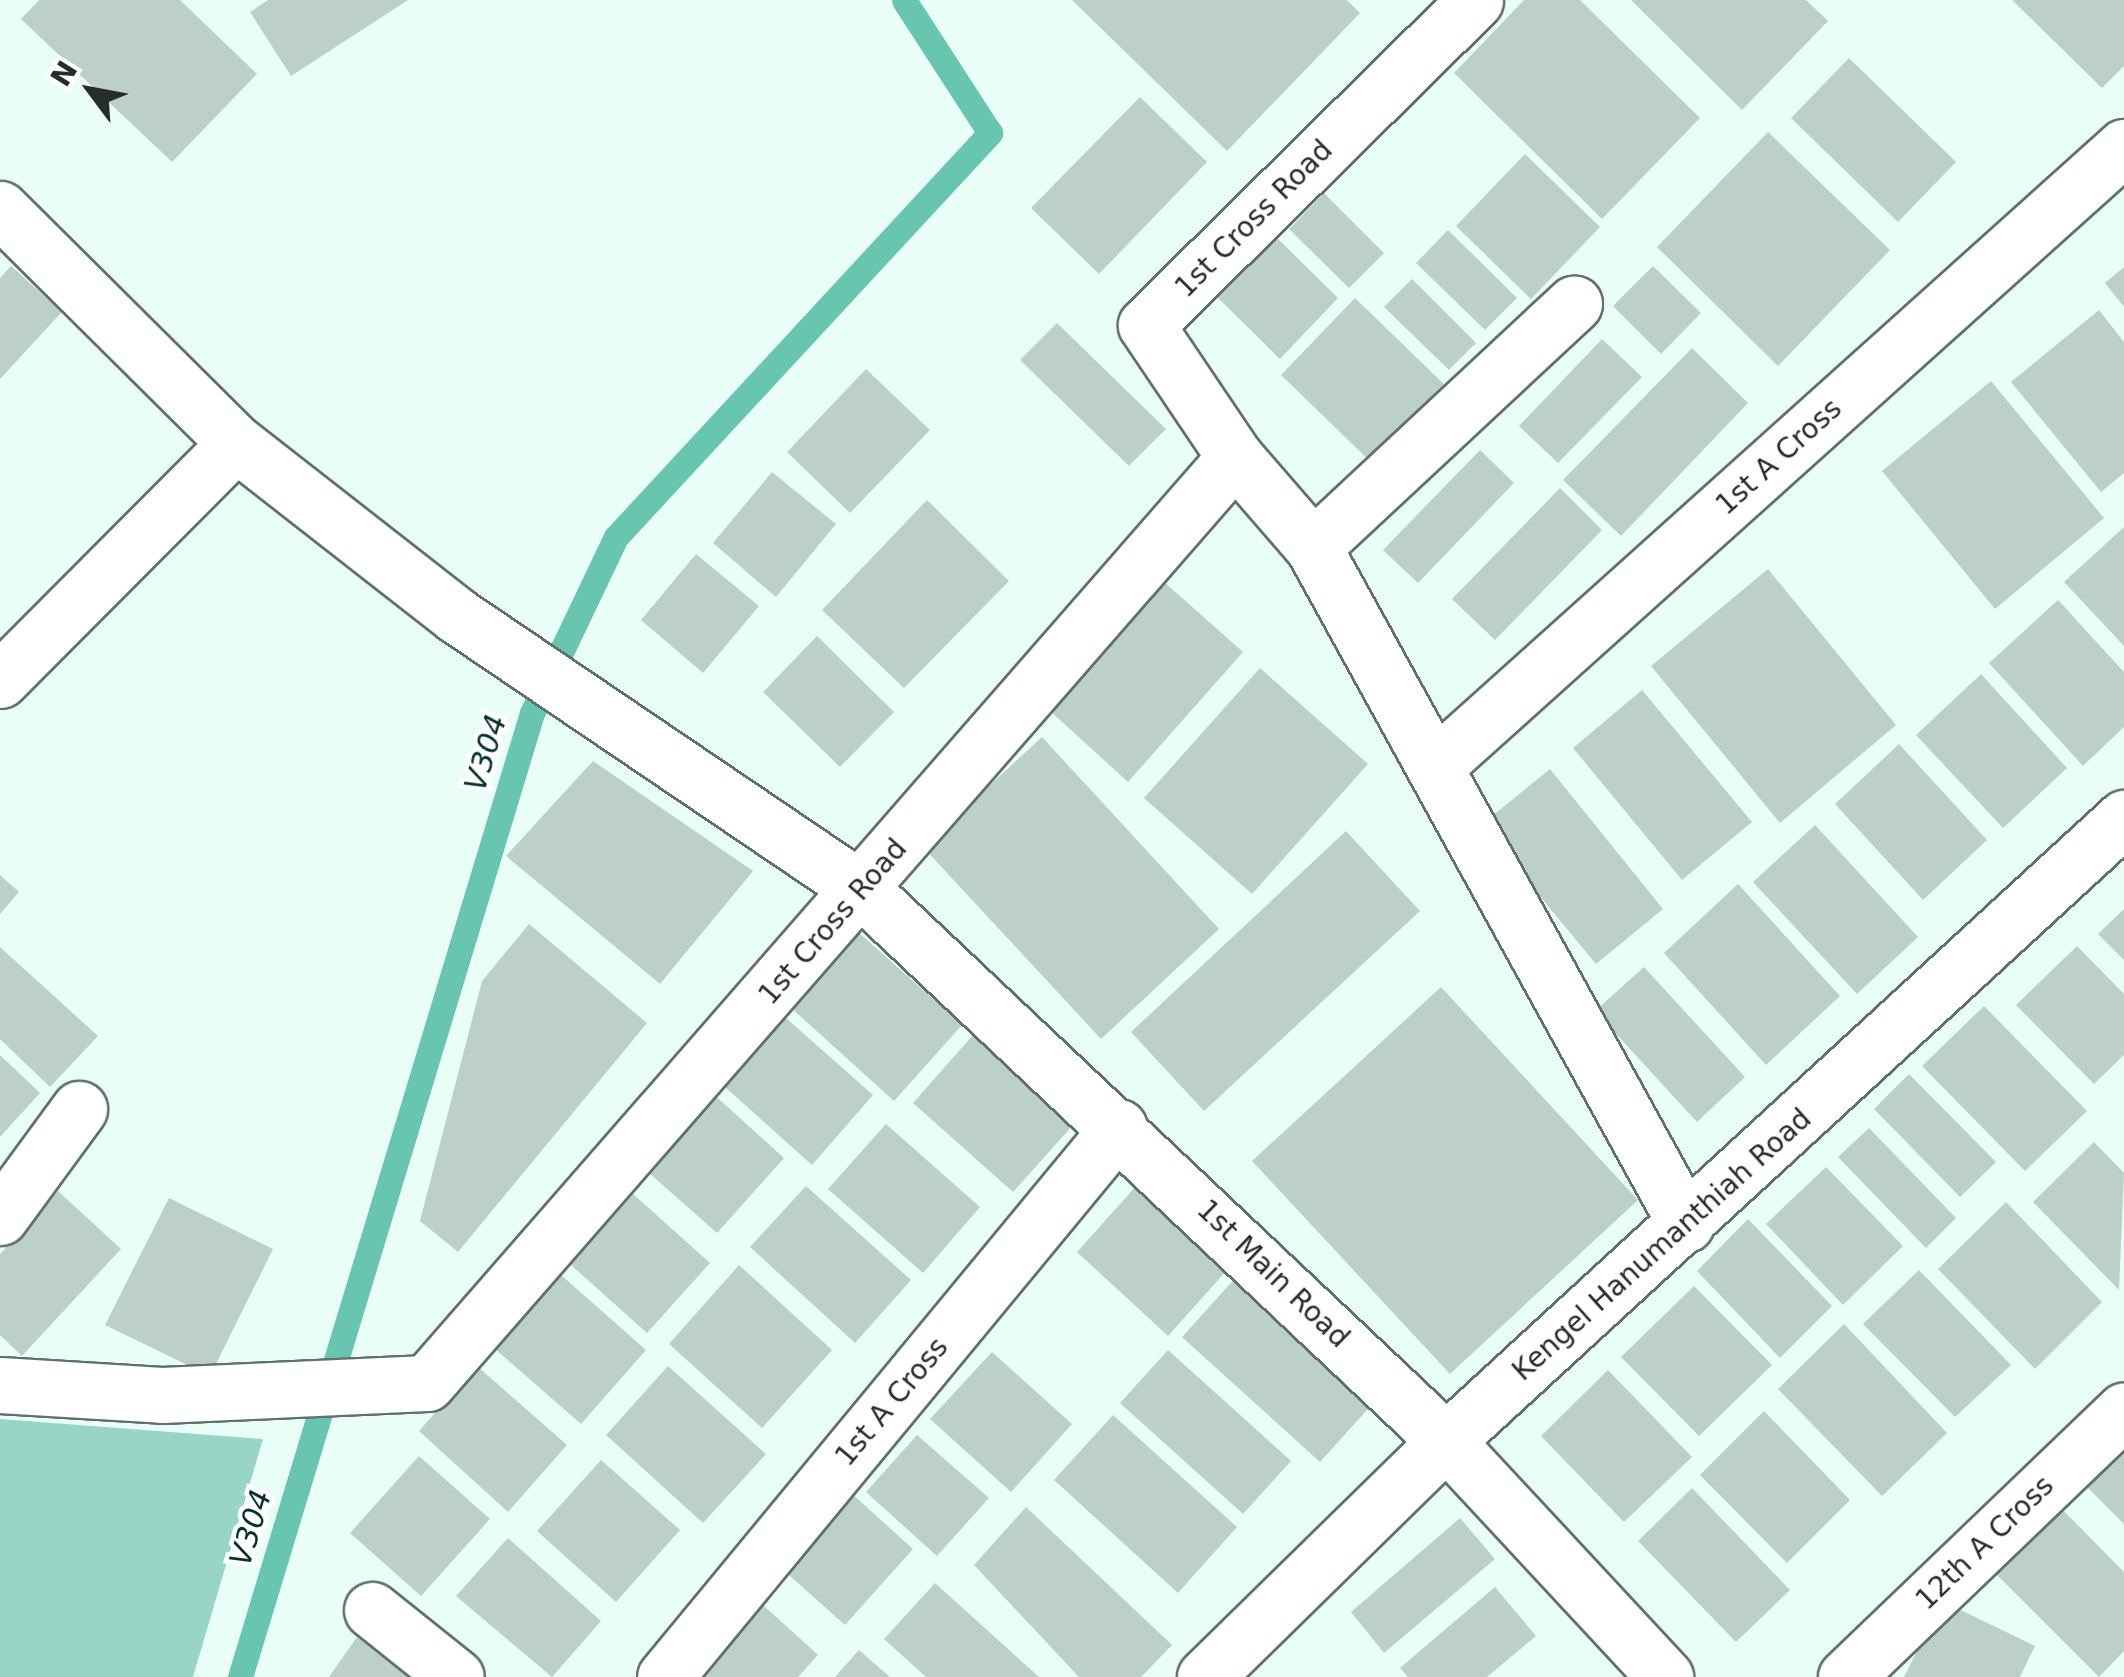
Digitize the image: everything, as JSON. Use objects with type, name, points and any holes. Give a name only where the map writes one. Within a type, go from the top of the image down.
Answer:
[{"type":"street","name":"1st Cross Road","points":[[1475,0],[1146,325],[1236,458],[1313,547],[1686,1224]]},
{"type":"street","name":"1st A Cross","points":[[1434,768],[2124,147]]},
{"type":"street","name":"1st Main Road","points":[[0,210],[236,443],[456,615],[862,890],[1119,1127],[1446,1441],[1665,1677]]},
{"type":"street","points":[[1313,547],[1574,304]]},
{"type":"street","points":[[0,680],[236,443]]},
{"type":"street","name":"1st Cross Road","points":[[0,1385],[162,1395],[427,1382],[862,890],[1236,458]]},
{"type":"street","name":"Kengel Hanumanthiah Road","points":[[1206,1677],[1446,1441],[2124,818]]},
{"type":"street","points":[[0,1217],[79,1109]]},
{"type":"street","name":"1st A Cross","points":[[665,1677],[1119,1127]]},
{"type":"street","name":"12th A Cross","points":[[1846,1677],[2124,1410]]},
{"type":"street","points":[[372,1610],[456,1677]]},
{"type":"green space","points":[[0,1419],[263,1439],[193,1677],[0,1677]]},
{"type":"building","points":[[39,0],[180,0],[257,74],[172,162],[21,19]]},
{"type":"building","points":[[268,0],[408,0],[291,76],[250,12]]},
{"type":"building","points":[[1072,0],[1347,0],[1360,13],[1227,151]]},
{"type":"building","points":[[1524,0],[1580,0],[1700,118],[1602,219],[1454,73]]},
{"type":"building","points":[[1631,0],[1806,0],[1828,21],[1742,110]]},
{"type":"building","points":[[2012,0],[2124,0],[2124,66],[2102,88]]},
{"type":"building","points":[[1849,58],[1956,162],[1898,222],[1791,118]]},
{"type":"building","points":[[1140,97],[1207,162],[1099,274],[1031,208]]},
{"type":"building","points":[[1768,132],[1890,250],[1778,366],[1657,247]]},
{"type":"building","points":[[1525,154],[1600,227],[1531,299],[1456,226]]},
{"type":"building","points":[[1324,193],[1384,253],[1349,288],[1289,229]]},
{"type":"building","points":[[1448,230],[1517,298],[1485,330],[1416,263]]},
{"type":"building","points":[[1273,234],[1338,298],[1280,359],[1214,294]]},
{"type":"building","points":[[11,266],[62,312],[0,379],[0,278]]},
{"type":"building","points":[[1653,266],[1701,313],[1661,354],[1613,306]]},
{"type":"building","points":[[2124,267],[2124,307],[2105,283]]},
{"type":"building","points":[[1412,279],[1476,343],[1449,370],[1384,307]]},
{"type":"building","points":[[1355,298],[1451,391],[1376,467],[1281,375]]},
{"type":"building","points":[[2099,310],[2124,342],[2124,473],[2101,492],[2011,382]]},
{"type":"building","points":[[1057,323],[1166,429],[1129,466],[1020,360]]},
{"type":"building","points":[[1602,339],[1642,377],[1558,463],[1519,426]]},
{"type":"building","points":[[1692,348],[1748,403],[1621,536],[1563,480]]},
{"type":"building","points":[[866,369],[930,430],[850,513],[787,452]]},
{"type":"building","points":[[1991,381],[2104,518],[1995,609],[1882,471]]},
{"type":"building","points":[[1480,450],[1514,483],[1418,583],[1383,550]]},
{"type":"building","points":[[772,472],[836,524],[776,597],[713,543]]},
{"type":"building","points":[[1560,488],[1602,530],[1495,640],[1452,599]]},
{"type":"building","points":[[927,500],[1009,581],[904,688],[822,610]]},
{"type":"building","points":[[2124,527],[2124,646],[2064,582]]},
{"type":"building","points":[[696,554],[759,606],[703,673],[641,620]]},
{"type":"building","points":[[1768,569],[1896,725],[1780,823],[1651,666]]},
{"type":"building","points":[[1163,581],[1243,652],[1128,782],[1049,710]]},
{"type":"building","points":[[2058,600],[2124,672],[2124,727],[2083,766],[1989,663]]},
{"type":"building","points":[[817,636],[894,712],[840,767],[763,692]]},
{"type":"building","points":[[1260,668],[1368,764],[1252,894],[1144,798]]},
{"type":"building","points":[[1981,674],[2067,768],[2003,828],[1916,735]]},
{"type":"building","points":[[1642,690],[1752,822],[1682,880],[1573,748]]},
{"type":"building","points":[[1042,737],[1219,929],[1101,1039],[923,847]]},
{"type":"building","points":[[1899,744],[1987,840],[1923,900],[1835,804]]},
{"type":"building","points":[[593,761],[753,871],[660,984],[506,856]]},
{"type":"building","points":[[1550,769],[1663,909],[1596,964],[1481,825]]},
{"type":"building","points":[[1815,825],[1918,937],[1857,994],[1753,882]]},
{"type":"building","points":[[1346,831],[1420,911],[1204,1111],[1131,1032]]},
{"type":"building","points":[[0,875],[19,892],[0,914]]},
{"type":"building","points":[[1738,884],[1840,996],[1766,1065],[1664,953]]},
{"type":"building","points":[[2124,909],[2124,960],[2098,934]]},
{"type":"building","points":[[529,924],[647,1023],[458,1252],[420,1221],[482,981]]},
{"type":"building","points":[[857,931],[962,1025],[894,1101],[790,1007]]},
{"type":"building","points":[[2077,946],[2124,994],[2124,1055],[2094,1084],[2016,1005]]},
{"type":"building","points":[[0,947],[98,1036],[50,1087],[0,1039]]},
{"type":"building","points":[[1644,967],[1745,1077],[1697,1122],[1595,1011]]},
{"type":"building","points":[[1441,987],[1638,1200],[1450,1374],[1252,1161]]},
{"type":"building","points":[[768,1002],[873,1095],[812,1165],[706,1070]]},
{"type":"building","points":[[1984,1006],[2087,1111],[2025,1171],[1922,1066]]},
{"type":"building","points":[[973,1035],[1074,1124],[1013,1192],[913,1103]]},
{"type":"building","points":[[0,1055],[40,1093],[0,1137]]},
{"type":"building","points":[[1909,1074],[1996,1162],[1960,1197],[1874,1109]]},
{"type":"building","points":[[700,1082],[784,1158],[717,1233],[632,1158]]},
{"type":"building","points":[[886,1124],[980,1207],[923,1273],[828,1189]]},
{"type":"building","points":[[1869,1128],[1956,1218],[1926,1248],[1838,1157]]},
{"type":"building","points":[[2094,1142],[2124,1173],[2119,1290],[2033,1202]]},
{"type":"building","points":[[1826,1167],[1903,1246],[1843,1305],[1766,1224]]},
{"type":"building","points":[[1146,1175],[1237,1259],[1168,1336],[1077,1252]]},
{"type":"building","points":[[623,1185],[710,1263],[647,1333],[561,1256]]},
{"type":"building","points":[[806,1186],[911,1280],[855,1343],[750,1247]]},
{"type":"building","points":[[58,1191],[121,1249],[22,1356],[0,1335],[0,1254]]},
{"type":"building","points":[[169,1198],[273,1249],[210,1376],[105,1325]]},
{"type":"building","points":[[2006,1202],[2102,1302],[2035,1369],[1938,1269]]},
{"type":"building","points":[[1748,1219],[1832,1306],[1780,1358],[1697,1271]]},
{"type":"building","points":[[739,1265],[832,1350],[762,1428],[669,1344]]},
{"type":"building","points":[[1919,1270],[2011,1365],[1955,1417],[1863,1324]]},
{"type":"building","points":[[1239,1274],[1377,1399],[1320,1462],[1182,1337]]},
{"type":"building","points":[[561,1275],[646,1350],[581,1424],[494,1348]]},
{"type":"building","points":[[1694,1286],[1772,1365],[1699,1436],[1621,1357]]},
{"type":"building","points":[[1844,1324],[1947,1433],[1882,1496],[1778,1389]]},
{"type":"building","points":[[1168,1350],[1291,1461],[1243,1514],[1120,1403]]},
{"type":"building","points":[[992,1352],[1072,1424],[1011,1492],[930,1419]]},
{"type":"building","points":[[477,1366],[567,1445],[508,1512],[419,1431]]},
{"type":"building","points":[[668,1366],[766,1454],[703,1523],[606,1435]]},
{"type":"building","points":[[1608,1370],[1692,1457],[1624,1522],[1541,1436]]},
{"type":"building","points":[[1764,1411],[1850,1500],[1787,1563],[1700,1475]]},
{"type":"building","points":[[1113,1415],[1237,1527],[1178,1593],[1054,1480]]},
{"type":"building","points":[[917,1435],[989,1498],[937,1556],[866,1492]]},
{"type":"building","points":[[2124,1444],[2124,1524],[2084,1484]]},
{"type":"building","points":[[419,1456],[490,1519],[421,1596],[350,1533]]},
{"type":"building","points":[[601,1460],[680,1530],[616,1602],[537,1531]]},
{"type":"building","points":[[1692,1488],[1790,1590],[1736,1642],[1638,1541]]},
{"type":"building","points":[[850,1492],[913,1549],[845,1625],[781,1568]]},
{"type":"building","points":[[2053,1500],[2124,1572],[2124,1651],[2099,1677],[1987,1565]]},
{"type":"building","points":[[1026,1507],[1172,1645],[1141,1677],[1079,1677],[974,1565]]},
{"type":"building","points":[[1460,1518],[1495,1559],[1384,1653],[1351,1612]]},
{"type":"building","points":[[508,1538],[601,1621],[552,1677],[456,1596]]},
{"type":"building","points":[[935,1583],[1039,1677],[926,1677],[884,1639]]},
{"type":"building","points":[[1495,1587],[1536,1636],[1487,1677],[1408,1677],[1400,1668]]},
{"type":"building","points":[[1942,1601],[2035,1646],[2020,1677],[1904,1677]]},
{"type":"building","points":[[763,1605],[818,1655],[798,1677],[698,1677]]},
{"type":"building","points":[[357,1637],[413,1677],[329,1677]]},
{"type":"building","points":[[859,1650],[890,1677],[835,1677]]},
{"type":"waterway","name":"V304","points":[[240,1677],[532,713],[616,537],[990,133],[904,0]]}]
